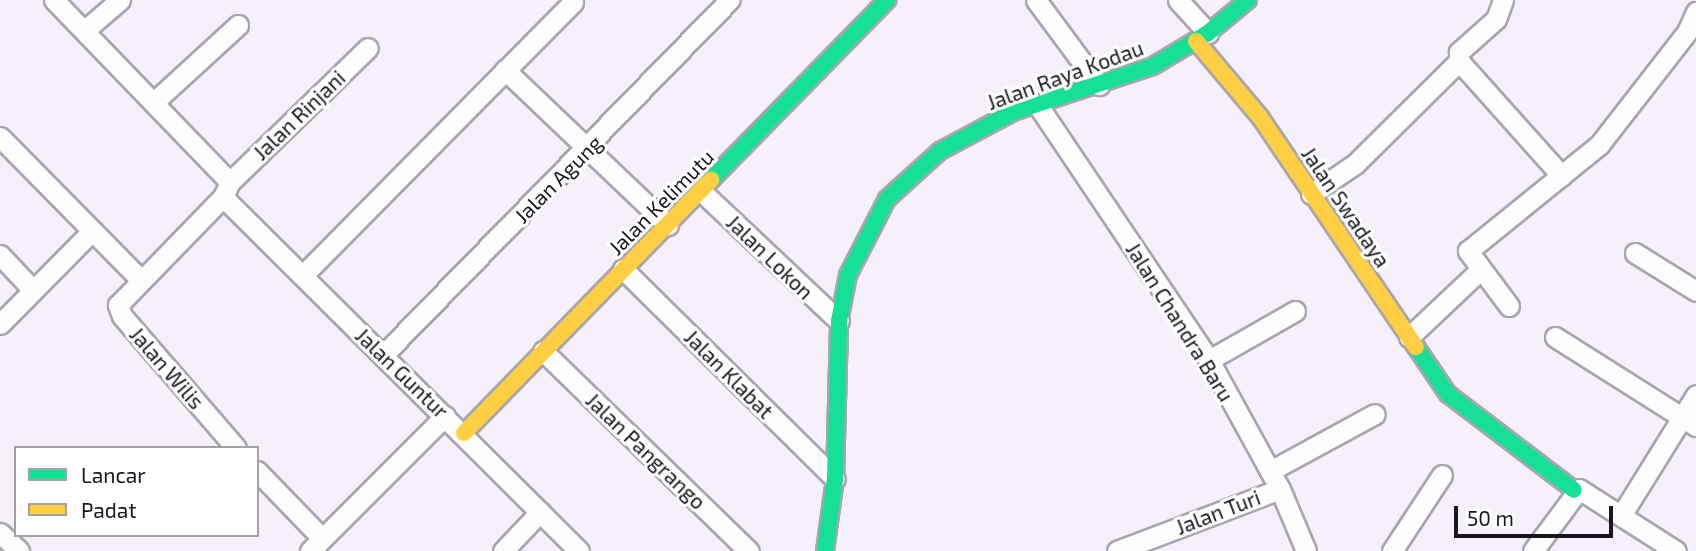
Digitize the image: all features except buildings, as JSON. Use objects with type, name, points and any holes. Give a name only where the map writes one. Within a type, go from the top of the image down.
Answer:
[{"type":"street","name":"Jalan Guntur","points":[[54,0],[154,102],[227,190],[303,275],[464,433],[579,551]]},
{"type":"street","name":"Jalan Agung","points":[[383,355],[587,150],[730,0]]},
{"type":"street","name":"Jalan Kelimutu","points":[[464,433],[887,0]]},
{"type":"street","points":[[1036,0],[1099,85]]},
{"type":"street","points":[[1178,0],[1202,37]]},
{"type":"street","name":"Jalan Raya Kodau","points":[[825,551],[835,479],[839,321],[849,275],[863,239],[901,182],[940,150],[1037,104],[1153,66],[1202,37],[1248,0]]},
{"type":"street","points":[[1311,194],[1355,164],[1459,61],[1460,52],[1496,19],[1503,0]]},
{"type":"street","points":[[85,30],[115,2]]},
{"type":"street","points":[[303,275],[573,2]]},
{"type":"street","points":[[1509,306],[1467,256],[1473,245],[1599,145],[1687,32],[1696,12]]},
{"type":"street","points":[[154,102],[238,25]]},
{"type":"street","name":"Jalan Swadaya","points":[[1202,37],[1260,117],[1409,337],[1456,400],[1576,490]]},
{"type":"street","name":"Jalan Rinjani","points":[[227,190],[368,48]]},
{"type":"street","points":[[1459,61],[1562,176]]},
{"type":"street","points":[[505,70],[668,225]]},
{"type":"street","name":"Jalan Chandra Baru","points":[[1037,104],[1209,360],[1280,489],[1306,551]]},
{"type":"street","points":[[0,137],[139,278]]},
{"type":"street","name":"Jalan Wilis","points":[[227,190],[139,278],[118,305],[122,317],[234,446]]},
{"type":"street","name":"Jalan Lokon","points":[[702,192],[839,321]]},
{"type":"street","points":[[0,324],[92,231]]},
{"type":"street","points":[[1635,253],[1696,291]]},
{"type":"street","points":[[0,255],[33,290]]},
{"type":"street","name":"Jalan Klabat","points":[[623,269],[835,479]]},
{"type":"street","points":[[1409,337],[1479,271]]},
{"type":"street","points":[[1209,360],[1295,311]]},
{"type":"street","points":[[1555,337],[1689,421]]},
{"type":"street","name":"Jalan Pangrango","points":[[543,351],[749,551]]},
{"type":"street","points":[[1622,514],[1689,421],[1696,396]]},
{"type":"street","points":[[1270,471],[1375,414]]},
{"type":"street","points":[[259,474],[316,545],[445,416]]},
{"type":"street","points":[[1392,551],[1442,475]]},
{"type":"street","name":"Jalan Turi","points":[[1117,551],[1167,542],[1280,489]]},
{"type":"street","points":[[1533,551],[1576,490],[1622,514],[1670,550]]},
{"type":"street","points":[[503,551],[540,512]]},
{"type":"street","points":[[0,533],[16,550]]},
{"type":"traffic: fast","points":[[711,180],[887,0]]},
{"type":"traffic: fast","points":[[825,551],[835,479],[839,321],[848,275],[887,199],[940,151],[1013,112],[1153,66],[1208,33],[1248,0]]},
{"type":"traffic: fast","points":[[1416,347],[1448,394],[1574,490]]},
{"type":"traffic: slow","points":[[1196,41],[1260,117],[1416,347]]},
{"type":"traffic: slow","points":[[464,433],[711,180]]}]
